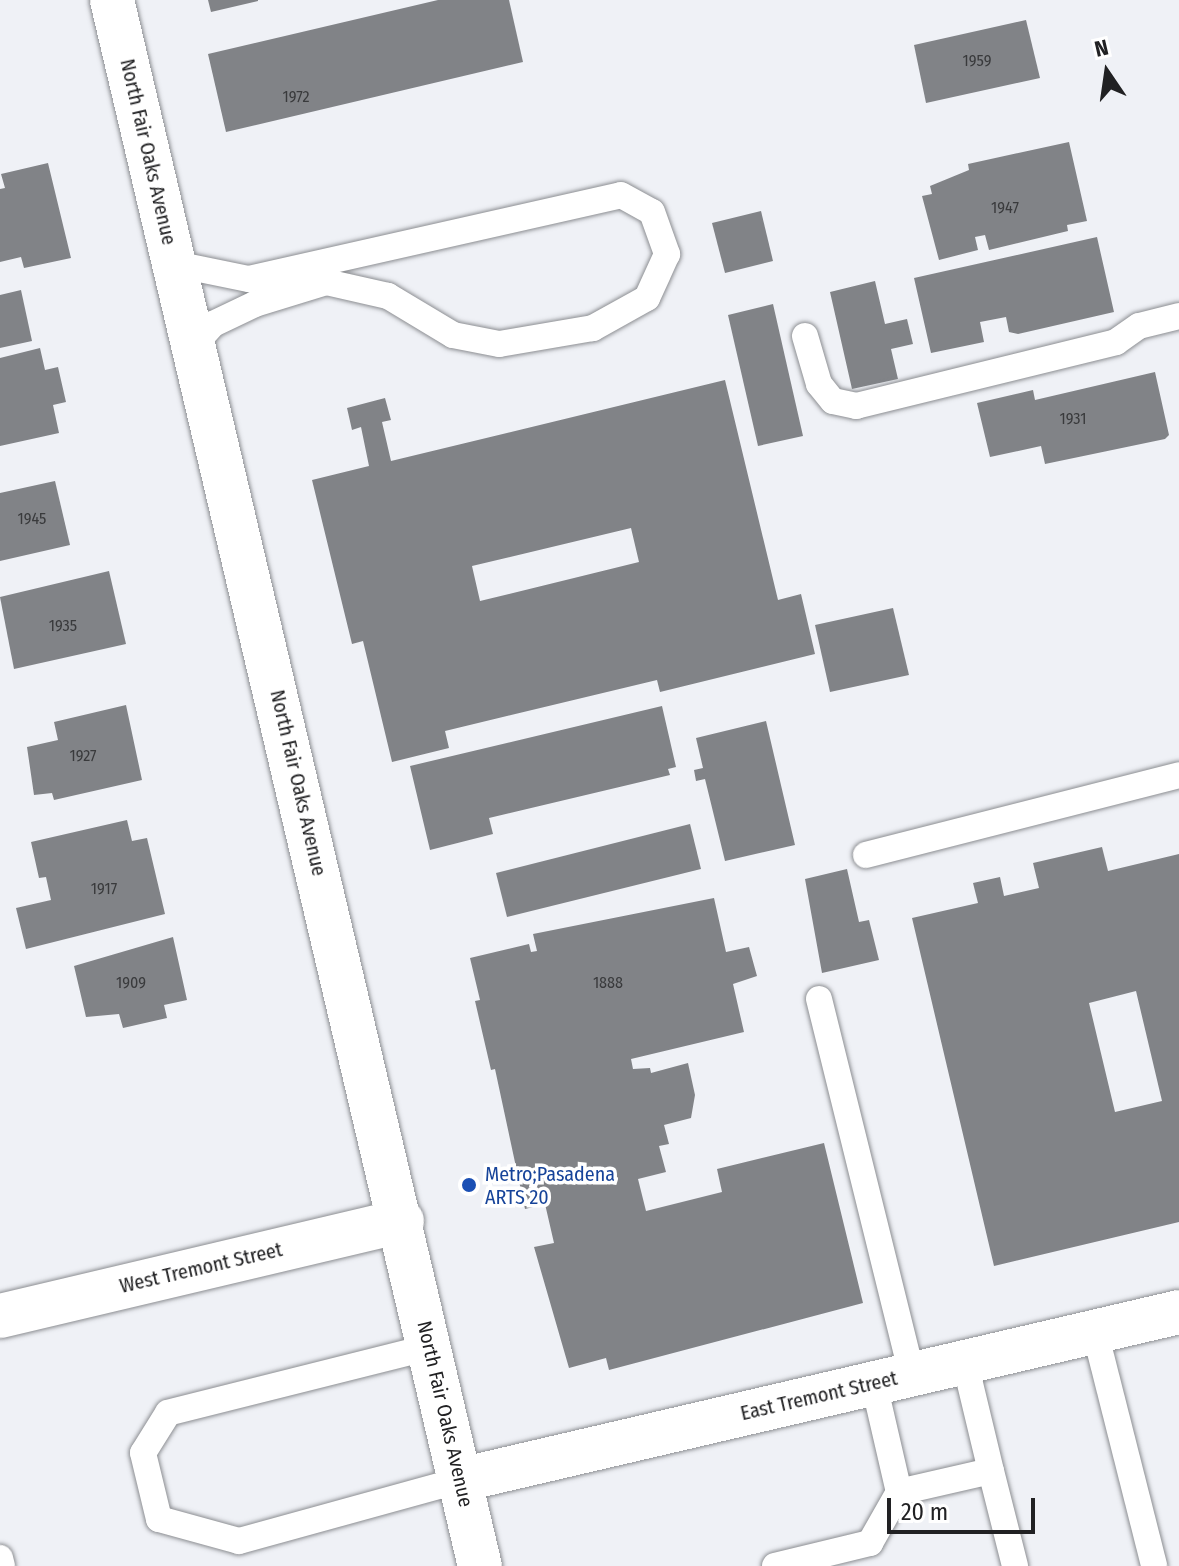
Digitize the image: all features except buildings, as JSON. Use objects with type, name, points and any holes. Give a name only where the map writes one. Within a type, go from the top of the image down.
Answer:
[{"type":"main road","name":"North Fair Oaks Avenue","points":[[112,0],[402,1221],[480,1566]]},
{"type":"main road","name":"West Tremont Street","points":[[0,1316],[402,1221]]},
{"type":"main road","name":"East Tremont Street","points":[[460,1480],[1179,1312]]},
{"type":"lane","points":[[175,264],[249,279],[621,195],[652,212],[667,254],[647,298],[593,328],[499,344],[453,335],[388,296],[326,282],[255,304],[213,324],[194,345]]},
{"type":"lane","points":[[805,336],[819,384],[833,401],[856,406],[1116,342],[1139,326],[1179,316]]},
{"type":"lane","points":[[866,855],[1179,775]]},
{"type":"lane","points":[[775,1566],[870,1543],[899,1492],[893,1379],[819,999]]},
{"type":"lane","points":[[1095,1332],[1154,1566]]},
{"type":"lane","points":[[430,1347],[168,1413],[143,1453],[159,1519],[239,1541],[460,1480]]},
{"type":"lane","points":[[965,1363],[1015,1566]]},
{"type":"lane","points":[[899,1492],[991,1471]]},
{"type":"lane","points":[[0,1558],[2,1566]]},
{"type":"place","name":"Metro;Pasadena ARTS 20","points":[[469,1185]]}]
